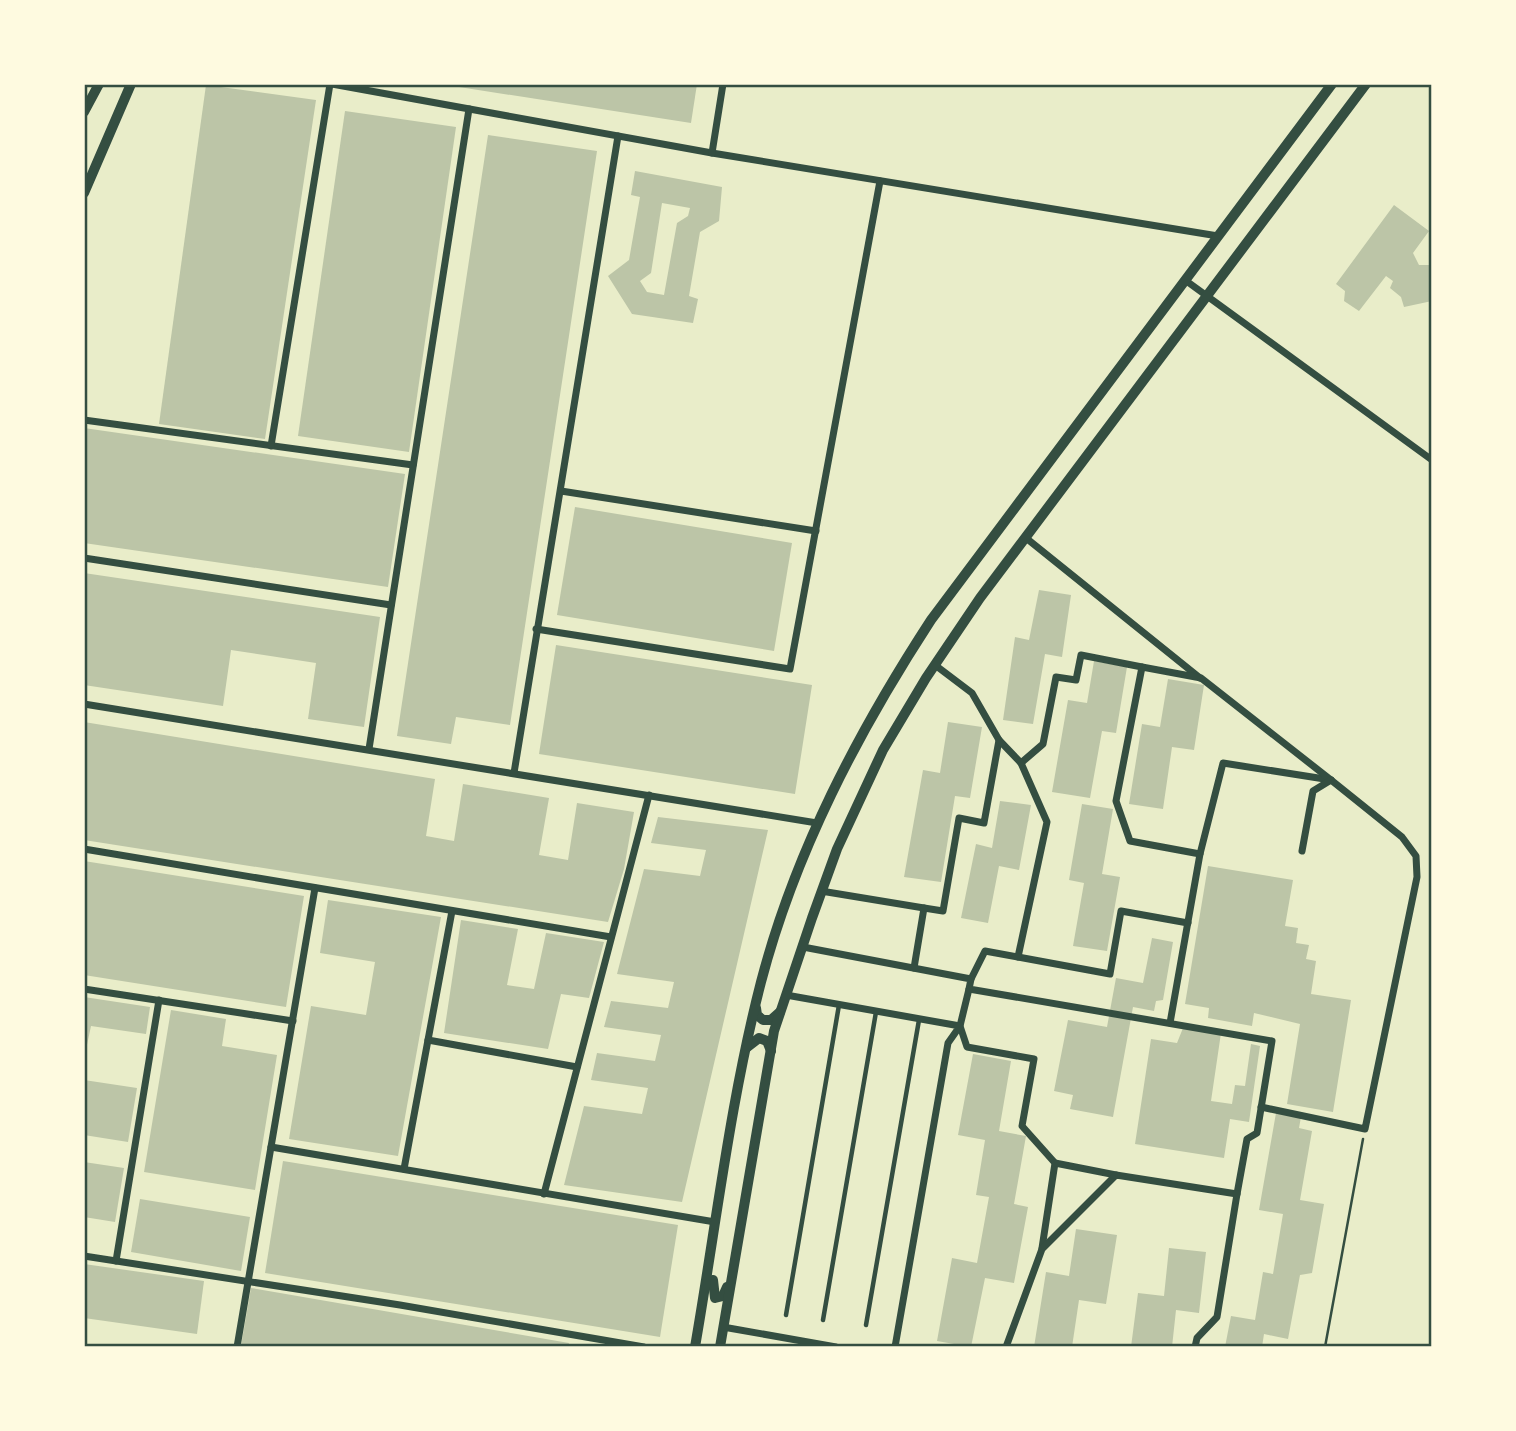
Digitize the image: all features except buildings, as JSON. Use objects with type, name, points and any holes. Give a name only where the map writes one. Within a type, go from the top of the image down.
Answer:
[{"type":"street","points":[[84,112],[99,84]]},
{"type":"street","points":[[84,193],[131,84]]},
{"type":"street","points":[[271,446],[331,84],[712,153],[1218,236]]},
{"type":"street","points":[[712,153],[723,84]]},
{"type":"street","points":[[695,1347],[715,1222],[756,1005],[778,928],[817,823],[876,709],[931,620],[1332,84]]},
{"type":"street","points":[[720,1347],[780,1012],[821,891],[867,783],[901,719],[935,665],[1026,537],[1366,84]]},
{"type":"street","points":[[369,749],[469,109]]},
{"type":"street","points":[[513,773],[618,136]]},
{"type":"street","points":[[536,629],[790,669],[880,181]]},
{"type":"street","points":[[1185,280],[1206,298],[1432,460]]},
{"type":"street","points":[[84,420],[413,466]]},
{"type":"street","points":[[561,491],[816,531]]},
{"type":"street","points":[[1026,537],[1402,837],[1416,856],[1417,877],[1365,1129],[1261,1107]]},
{"type":"street","points":[[84,558],[391,606]]},
{"type":"street","points":[[1021,763],[1044,744],[1056,677],[1076,680],[1081,655],[1200,678]]},
{"type":"street","points":[[935,665],[972,694],[999,740],[1021,763],[1047,822],[1018,957]]},
{"type":"street","points":[[1142,667],[1116,801],[1130,841],[1200,854]]},
{"type":"street","points":[[84,704],[817,823]]},
{"type":"street","points":[[821,891],[943,911],[959,818],[984,823],[999,740]]},
{"type":"street","points":[[1170,1023],[1200,854],[1223,763],[1331,780]]},
{"type":"street","points":[[1303,851],[1313,792],[1331,780]]},
{"type":"street","points":[[544,1194],[649,795]]},
{"type":"street","points":[[84,849],[611,937]]},
{"type":"street","points":[[237,1347],[315,888]]},
{"type":"street","points":[[914,968],[924,908]]},
{"type":"street","points":[[404,1169],[452,911]]},
{"type":"street","points":[[895,1347],[948,1042],[960,1026],[971,979],[985,951],[1110,974],[1121,911],[1188,923]]},
{"type":"street","points":[[803,947],[971,979]]},
{"type":"street","points":[[84,989],[293,1021]]},
{"type":"street","points":[[969,989],[1272,1041],[1256,1133],[1247,1139],[1217,1317],[1197,1338],[1195,1347]]},
{"type":"street","points":[[786,995],[960,1026]]},
{"type":"street","points":[[116,1261],[159,1000]]},
{"type":"street","points":[[756,1005],[757,1015],[763,1020],[771,1020],[780,1012]]},
{"type":"street","points":[[960,1026],[967,1047],[1034,1059],[1022,1126],[1055,1163],[1237,1194]]},
{"type":"street","points":[[746,1049],[755,1039],[763,1039],[769,1043],[772,1053]]},
{"type":"street","points":[[428,1040],[577,1067]]},
{"type":"street","points":[[271,1147],[715,1222]]},
{"type":"street","points":[[1006,1347],[1042,1249],[1055,1163]]},
{"type":"street","points":[[1042,1249],[1116,1175]]},
{"type":"street","points":[[712,1246],[712,1294],[715,1297],[723,1296],[732,1275]]},
{"type":"street","points":[[84,1256],[249,1280],[644,1347]]},
{"type":"street","points":[[723,1327],[836,1347]]},
{"type":"lane","points":[[786,1315],[839,1004]]},
{"type":"lane","points":[[823,1320],[876,1011]]},
{"type":"lane","points":[[866,1325],[919,1019]]},
{"type":"path","points":[[1325,1347],[1365,1129]]}]
